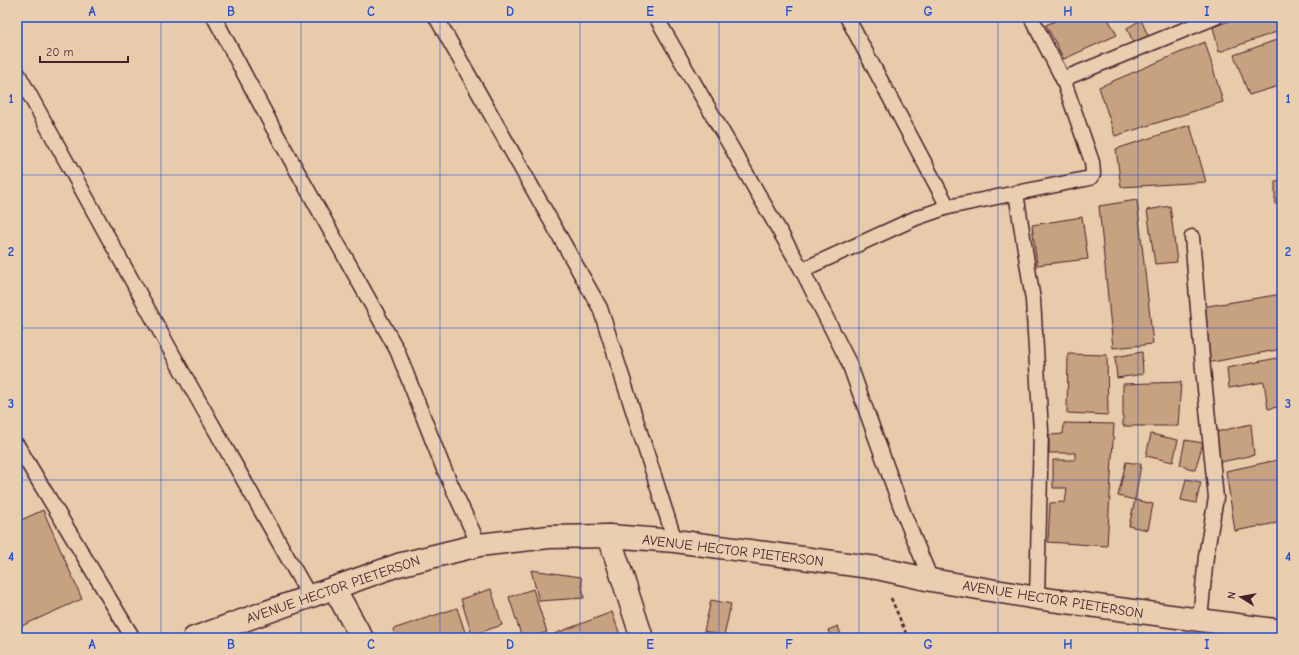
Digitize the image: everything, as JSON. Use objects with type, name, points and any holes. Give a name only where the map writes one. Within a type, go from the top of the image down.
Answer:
[{"type":"street","name":"AVENUE HECTOR PIETERSON","points":[[194,638],[398,565],[478,545],[549,537],[609,536],[675,540],[877,568],[931,580],[1037,598],[1282,631]]},
{"type":"street","points":[[609,536],[642,638]]},
{"type":"street","points":[[334,588],[362,638]]},
{"type":"lane","points":[[214,17],[272,126],[397,350],[443,467],[478,545]]},
{"type":"lane","points":[[436,17],[600,308],[675,540]]},
{"type":"lane","points":[[656,17],[802,270],[850,363],[901,507],[931,580]]},
{"type":"lane","points":[[847,17],[948,207]]},
{"type":"lane","points":[[802,270],[916,218],[948,207],[1087,180],[1093,174],[1092,162],[1063,79],[1031,17]]},
{"type":"lane","points":[[1063,79],[1216,17]]},
{"type":"lane","points":[[17,72],[183,373],[310,597]]},
{"type":"lane","points":[[1016,193],[1033,300],[1041,431],[1037,598]]},
{"type":"lane","points":[[1192,237],[1203,377],[1216,498],[1206,556],[1200,620]]},
{"type":"lane","points":[[17,445],[133,638]]},
{"type":"path","points":[[877,568],[908,638]]},
{"type":"building","points":[[1064,17],[1107,17],[1117,35],[1064,59],[1046,25]]},
{"type":"building","points":[[1240,17],[1279,17],[1282,30],[1219,52],[1213,27]]},
{"type":"building","points":[[1141,20],[1151,42],[1136,49],[1127,28]]},
{"type":"building","points":[[1282,38],[1282,85],[1249,95],[1234,55]]},
{"type":"building","points":[[1205,42],[1223,102],[1115,136],[1099,87]]},
{"type":"building","points":[[1190,125],[1206,182],[1121,187],[1116,149]]},
{"type":"building","points":[[1282,181],[1282,204],[1275,204],[1275,182]]},
{"type":"building","points":[[1137,200],[1153,344],[1113,348],[1099,206]]},
{"type":"building","points":[[1170,206],[1177,262],[1155,264],[1147,210]]},
{"type":"building","points":[[1082,217],[1088,259],[1037,265],[1032,225]]},
{"type":"building","points":[[1282,294],[1282,349],[1207,363],[1202,307]]},
{"type":"building","points":[[1142,352],[1143,374],[1117,378],[1115,357]]},
{"type":"building","points":[[1068,354],[1107,355],[1108,415],[1067,413]]},
{"type":"building","points":[[1282,357],[1282,406],[1268,409],[1264,382],[1229,388],[1227,368]]},
{"type":"building","points":[[1181,382],[1178,426],[1123,426],[1123,384]]},
{"type":"building","points":[[1064,423],[1114,424],[1107,546],[1048,542],[1050,503],[1065,502],[1067,488],[1053,488],[1053,460],[1075,460],[1075,453],[1049,453],[1049,435],[1063,434]]},
{"type":"building","points":[[1251,424],[1254,455],[1216,463],[1212,433]]},
{"type":"building","points":[[1151,434],[1178,440],[1173,462],[1146,456]]},
{"type":"building","points":[[1185,440],[1203,443],[1195,470],[1180,465]]},
{"type":"building","points":[[1282,459],[1282,522],[1235,531],[1226,471]]},
{"type":"building","points":[[1126,462],[1141,464],[1135,500],[1118,496]]},
{"type":"building","points":[[1186,479],[1201,482],[1196,503],[1181,500]]},
{"type":"building","points":[[1135,500],[1153,504],[1148,530],[1129,526]]},
{"type":"building","points":[[43,510],[82,599],[17,628],[17,522]]},
{"type":"building","points":[[531,570],[581,577],[584,598],[539,601]]},
{"type":"building","points":[[491,589],[502,625],[472,635],[461,599]]},
{"type":"building","points":[[533,589],[547,632],[528,638],[522,638],[509,597]]},
{"type":"building","points":[[711,600],[731,604],[724,636],[704,631]]},
{"type":"building","points":[[457,608],[467,638],[396,638],[393,629]]},
{"type":"building","points":[[612,612],[621,638],[555,638],[554,634]]},
{"type":"building","points":[[838,626],[842,638],[824,638],[830,636],[828,630]]}]
